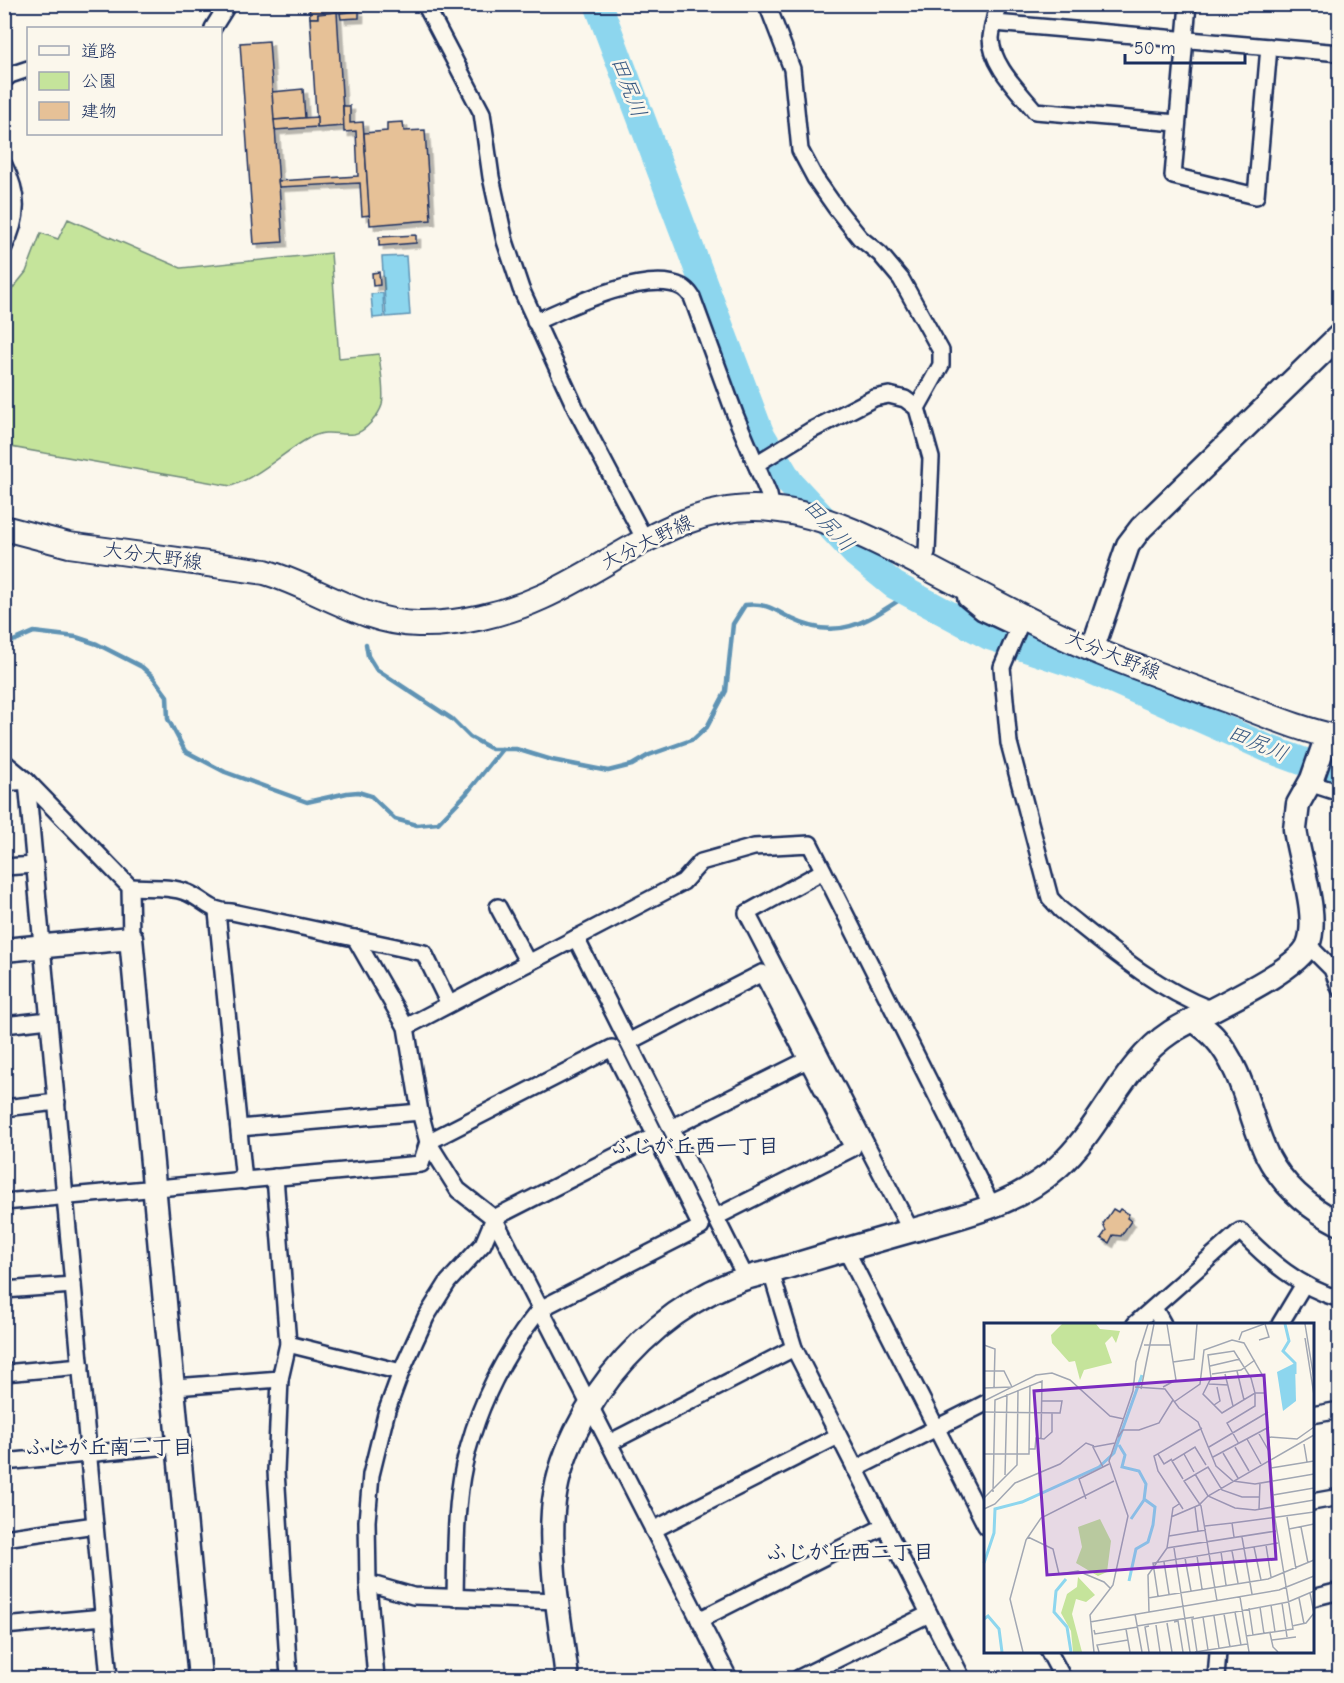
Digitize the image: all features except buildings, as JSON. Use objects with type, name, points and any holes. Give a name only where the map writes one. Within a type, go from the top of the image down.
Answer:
[{"type":"main road","name":"大分大野線","points":[[4,528],[69,545],[265,572],[288,579],[370,615],[389,621],[419,624],[476,616],[529,603],[645,540],[690,519],[726,510],[772,509],[829,522],[922,564],[1092,650],[1329,742]]},
{"type":"street","points":[[214,27],[228,4]]},
{"type":"street","points":[[425,4],[482,112],[490,177],[505,241],[520,290],[576,409],[645,540]]},
{"type":"street","points":[[767,4],[792,69],[800,150],[815,178],[836,208],[860,238],[880,254],[901,279],[941,351],[941,365],[917,408]]},
{"type":"street","points":[[998,4],[991,36],[992,50],[1001,67],[1035,111],[1177,123]]},
{"type":"street","points":[[1188,4],[1173,176],[1256,196],[1269,47]]},
{"type":"street","points":[[995,23],[1340,53]]},
{"type":"street","points":[[4,80],[10,75],[27,69]]},
{"type":"street","points":[[4,165],[17,201],[13,229],[4,247]]},
{"type":"street","points":[[535,322],[590,296],[630,286],[658,283],[682,287],[692,297],[769,495],[772,509]]},
{"type":"street","points":[[1092,650],[1128,545],[1142,528],[1340,335]]},
{"type":"street","points":[[756,464],[810,431],[874,398],[889,395],[905,399],[917,408],[925,429],[931,458],[927,552],[922,564]]},
{"type":"street","points":[[964,587],[966,599],[982,612],[1018,630],[1004,663],[1009,743],[1050,898],[1061,910],[1142,973],[1201,1014],[1227,1056],[1267,1155],[1281,1178],[1316,1212],[1340,1224]]},
{"type":"street","points":[[567,1678],[554,1568],[553,1511],[560,1470],[589,1405],[657,1327],[707,1292],[745,1276],[771,1272],[993,1208],[1038,1184],[1060,1166],[1085,1138],[1149,1049],[1201,1014],[1292,964],[1302,956],[1311,932],[1310,907],[1294,822],[1298,804],[1329,742]]},
{"type":"street","points":[[4,762],[27,781],[130,887],[131,938],[175,1387],[178,1445],[200,1678]]},
{"type":"street","points":[[4,783],[27,781]]},
{"type":"street","points":[[27,781],[109,1678]]},
{"type":"street","points":[[1310,781],[1340,793]]},
{"type":"street","points":[[406,1027],[683,882],[701,862],[754,847],[810,844],[993,1208]]},
{"type":"street","points":[[4,867],[35,865]]},
{"type":"street","points":[[824,871],[747,913],[911,1231]]},
{"type":"street","points":[[130,887],[165,888],[188,893],[218,912],[232,912],[424,953],[449,1004]]},
{"type":"street","points":[[498,907],[528,963]]},
{"type":"street","points":[[218,912],[244,1181]]},
{"type":"street","points":[[4,950],[131,938]]},
{"type":"street","points":[[355,938],[406,1027],[420,1112],[428,1142],[458,1190],[494,1218],[729,1678]]},
{"type":"street","points":[[576,938],[745,1276]]},
{"type":"street","points":[[1308,945],[1332,969],[1340,989]]},
{"type":"street","points":[[628,1042],[762,973],[853,1148],[716,1217]]},
{"type":"street","points":[[4,1024],[49,1020]]},
{"type":"street","points":[[4,1202],[421,1164],[428,1142],[612,1048],[701,1227],[540,1308],[495,1379],[476,1426],[464,1466],[460,1492],[455,1598]]},
{"type":"street","points":[[671,1128],[807,1060]]},
{"type":"street","points":[[4,1108],[57,1102]]},
{"type":"street","points":[[239,1128],[420,1112]]},
{"type":"street","points":[[376,1678],[368,1582],[367,1521],[371,1475],[387,1410],[401,1372],[437,1298],[483,1244],[494,1218],[656,1136]]},
{"type":"street","points":[[275,1177],[288,1344],[280,1379],[276,1471],[289,1678]]},
{"type":"street","points":[[1136,1323],[1240,1232],[1269,1262],[1304,1284],[1340,1299]]},
{"type":"street","points":[[846,1250],[984,1522]]},
{"type":"street","points":[[771,1272],[794,1348],[962,1678]]},
{"type":"street","points":[[1281,1323],[1304,1284]]},
{"type":"street","points":[[4,1290],[73,1285]]},
{"type":"street","points":[[1154,1308],[1162,1323]]},
{"type":"street","points":[[288,1344],[401,1372]]},
{"type":"street","points":[[609,1443],[794,1348]]},
{"type":"street","points":[[4,1373],[81,1366]]},
{"type":"street","points":[[175,1387],[280,1379]]},
{"type":"street","points":[[855,1469],[984,1404]]},
{"type":"street","points":[[1314,1415],[1340,1410]]},
{"type":"street","points":[[653,1530],[838,1436]]},
{"type":"street","points":[[4,1462],[178,1445]]},
{"type":"street","points":[[1314,1502],[1340,1497]]},
{"type":"street","points":[[4,1538],[95,1525]]},
{"type":"street","points":[[699,1620],[885,1526]]},
{"type":"street","points":[[368,1582],[413,1596],[559,1601]]},
{"type":"street","points":[[1314,1598],[1340,1591]]},
{"type":"street","points":[[799,1678],[929,1614]]},
{"type":"street","points":[[4,1626],[104,1617]]},
{"type":"street","points":[[1050,1653],[1063,1678]]},
{"type":"street","points":[[1216,1678],[1218,1653]]},
{"type":"green space","points":[[68,219],[181,268],[331,253],[339,358],[379,354],[383,394],[382,405],[378,413],[367,427],[358,433],[316,435],[242,482],[231,486],[5,446],[5,298],[26,272],[41,233],[58,239]]},
{"type":"water","points":[[406,256],[410,315],[386,317],[382,257]]},
{"type":"water","points":[[383,293],[384,317],[373,318],[371,294]]},
{"type":"waterway","name":"田尻川","points":[[598,4],[760,433],[790,483],[856,554],[894,585],[989,636],[1089,669],[1269,749],[1340,775]]},
{"type":"waterway","points":[[366,644],[368,656],[376,669],[452,719],[470,737],[492,749],[516,749],[552,760],[608,771],[632,765],[649,755],[694,739],[707,727],[726,691],[733,624],[745,605],[764,606],[809,626],[825,629],[840,628],[868,619],[910,593]]},
{"type":"waterway","points":[[4,645],[34,632],[76,637],[97,644],[142,667],[153,677],[167,696],[168,719],[185,751],[225,772],[307,802],[347,793],[358,792],[371,796],[395,819],[417,825],[438,823],[466,794],[502,749]]},
{"type":"district","name":"ふじが丘西一丁目","points":[[695,1146]]},
{"type":"district","name":"ふじが丘南二丁目","points":[[109,1447]]},
{"type":"district","name":"ふじが丘西二丁目","points":[[850,1552]]}]
